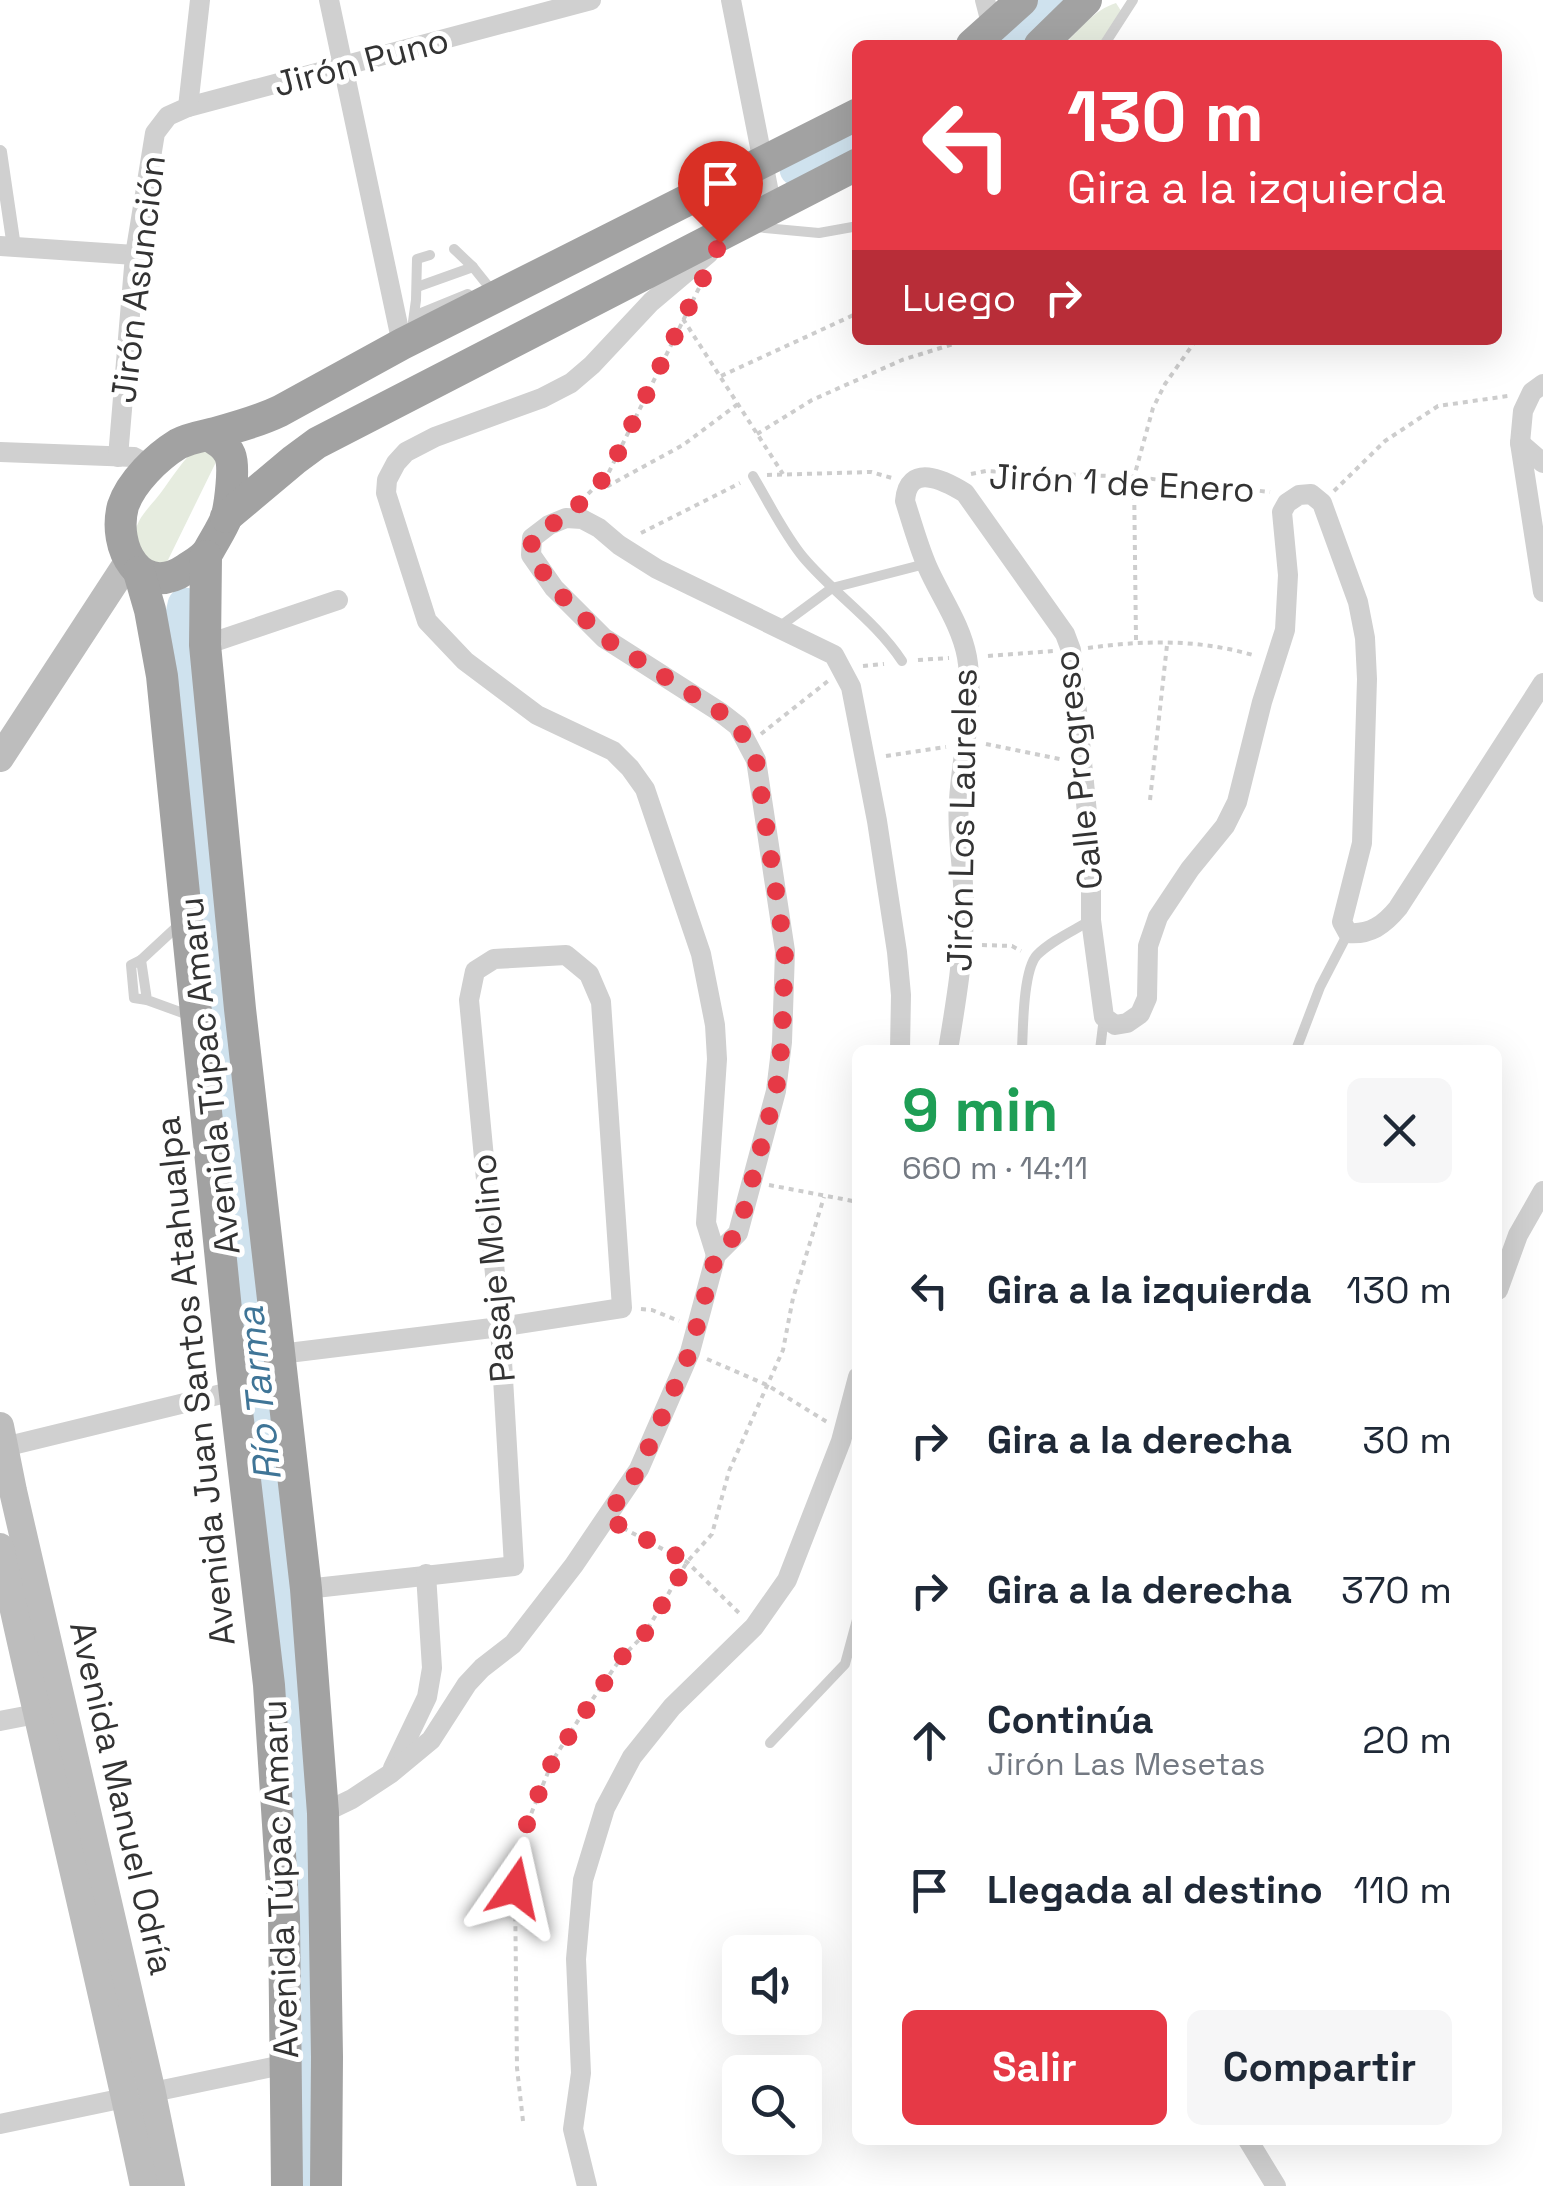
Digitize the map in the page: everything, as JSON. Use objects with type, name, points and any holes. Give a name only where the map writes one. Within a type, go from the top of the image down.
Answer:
[{"type":"highway","points":[[983,24],[1022,0]]},
{"type":"highway","points":[[1045,40],[1086,0]]},
{"type":"highway","points":[[208,435],[222,443],[230,456],[226,517],[206,556],[178,575],[160,579],[134,567],[119,526],[124,502],[135,483],[178,444],[280,412],[408,334],[852,117]]},
{"type":"highway","points":[[226,517],[318,444],[852,167]]},
{"type":"highway","name":"Avenida Túpac Amaru","points":[[206,556],[204,644],[240,1010],[306,1589],[323,1813],[326,2186]]},
{"type":"highway","name":"Avenida Juan Santos Atahualpa","points":[[134,567],[150,610],[162,676],[234,1391],[269,1685],[284,1917],[287,2186]]},
{"type":"main road","points":[[0,758],[134,567]]},
{"type":"main road","name":"Avenida Manuel Odría","points":[[2,1441],[6,1492],[41,1696]]},
{"type":"main road","name":"Avenida Manuel Odría","points":[[0,1547],[56,1742],[139,2096],[172,2186]]},
{"type":"main road","name":"Avenida Manuel Odría","points":[[139,2096],[144,2186]]},
{"type":"street","points":[[188,106],[200,0]]},
{"type":"street","points":[[329,0],[408,334]]},
{"type":"street","name":"Jirón Puno","points":[[188,106],[343,67],[534,8],[591,0]]},
{"type":"street","points":[[731,0],[772,208]]},
{"type":"street","name":"Jirón Asunción","points":[[118,457],[135,254],[155,133],[168,116],[188,106]]},
{"type":"street","points":[[0,152],[7,246],[135,254]]},
{"type":"street","points":[[716,1255],[706,1224],[715,1025],[702,954],[645,790],[613,751],[536,714],[465,661],[428,620],[386,492],[387,480],[406,452],[571,384],[651,302],[739,226]]},
{"type":"street","points":[[1538,388],[1522,411],[1520,442],[1543,592]]},
{"type":"street","points":[[1520,442],[1543,463]]},
{"type":"street","points":[[0,452],[134,456],[150,466]]},
{"type":"street","points":[[910,483],[928,476],[945,480]]},
{"type":"street","name":"Calle Progreso","points":[[945,480],[964,493],[1065,634],[1071,650],[1084,764],[1092,920],[1104,1018]]},
{"type":"street","name":"Jirón Los Laureles","points":[[910,483],[905,501],[926,564],[967,657],[967,744],[959,801],[964,906],[961,976],[949,1045]]},
{"type":"street","points":[[1104,1018],[1115,1025],[1127,1023],[1140,1014],[1147,998],[1148,946],[1158,918],[1225,826],[1237,802],[1285,630],[1288,574],[1282,512],[1287,502],[1311,494],[1322,503],[1358,602],[1365,638],[1362,843],[1342,922],[1348,933],[1374,930],[1398,908],[1543,682]]},
{"type":"street","points":[[323,1813],[390,1774],[431,1740],[468,1684],[512,1644],[574,1565],[639,1470],[690,1352],[716,1255],[738,1233],[776,1091],[785,951],[756,760],[738,726],[604,638],[554,588],[531,555],[532,538],[549,525],[566,518],[582,519],[658,570],[834,655],[844,669],[852,686],[867,759],[897,952],[900,1045]]},
{"type":"street","points":[[204,644],[338,600]]},
{"type":"street","name":"Pasaje Molino","points":[[426,1574],[514,1566],[500,1328],[469,1000],[475,970],[494,959],[566,955],[589,974],[601,1002],[622,1308]]},
{"type":"street","points":[[1502,1279],[1518,1235],[1543,1191]]},
{"type":"street","points":[[280,1354],[500,1328],[622,1308]]},
{"type":"street","points":[[2,1441],[234,1391]]},
{"type":"street","points":[[587,2186],[573,2129],[581,2073],[576,1959],[583,1880],[605,1808],[632,1756],[672,1707],[754,1627],[787,1580],[809,1528],[852,1400]]},
{"type":"street","points":[[306,1589],[426,1574],[432,1668],[427,1696],[390,1774]]},
{"type":"street","points":[[0,1721],[41,1696]]},
{"type":"street","points":[[0,2124],[287,2064]]},
{"type":"street","points":[[1251,2145],[1276,2186]]},
{"type":"lane","points":[[1107,40],[1133,0]]},
{"type":"lane","points":[[739,226],[819,233],[852,227]]},
{"type":"lane","points":[[454,249],[492,292]]},
{"type":"lane","points":[[408,334],[417,287],[417,259],[430,256]]},
{"type":"lane","points":[[417,287],[473,267]]},
{"type":"lane","points":[[752,476],[801,555],[891,644],[902,661]]},
{"type":"lane","points":[[779,627],[832,588],[926,564]]},
{"type":"lane","points":[[186,918],[142,960],[147,1000],[196,1018]]},
{"type":"lane","points":[[1022,1045],[1034,958],[1092,920]]},
{"type":"lane","points":[[1298,1045],[1320,988],[1348,933]]},
{"type":"lane","points":[[1101,1045],[1104,1018]]},
{"type":"lane","points":[[770,1742],[845,1664],[852,1638]]},
{"type":"path","points":[[566,518],[608,474],[698,288]]},
{"type":"path","points":[[720,377],[852,316]]},
{"type":"path","points":[[684,319],[782,474]]},
{"type":"path","points":[[757,434],[812,400],[902,360],[950,345]]},
{"type":"path","points":[[1136,642],[1134,477],[1153,408],[1192,345]]},
{"type":"path","points":[[1322,503],[1384,441],[1438,406],[1538,388]]},
{"type":"path","points":[[596,486],[606,487],[683,445],[738,404]]},
{"type":"path","name":"Jirón 1 de Enero","points":[[945,480],[986,471],[1134,477],[1299,495]]},
{"type":"path","points":[[619,545],[752,476],[871,472],[910,483]]},
{"type":"path","points":[[748,744],[844,669],[1136,642],[1223,646],[1275,661]]},
{"type":"path","points":[[1150,800],[1167,643]]},
{"type":"path","points":[[867,759],[987,744],[1084,764]]},
{"type":"path","points":[[962,945],[1012,946],[1034,958]]},
{"type":"path","points":[[752,1182],[852,1201]]},
{"type":"path","points":[[523,2121],[517,2068],[515,1888],[528,1819],[553,1760],[621,1658],[644,1635],[688,1562],[712,1534],[730,1471],[783,1350],[824,1197]]},
{"type":"path","points":[[622,1308],[652,1310],[698,1328]]},
{"type":"path","points":[[690,1352],[768,1386],[843,1433]]},
{"type":"path","points":[[606,1518],[688,1562],[754,1627]]},
{"type":"shaded area","points":[[1116,3],[1123,14],[1105,40],[1069,40],[1094,15]]},
{"type":"shaded area","points":[[205,448],[217,460],[168,560],[164,566],[147,563],[136,539],[139,522],[195,449]]},
{"type":"waterway","points":[[1017,40],[1059,0]]},
{"type":"waterway","points":[[797,169],[852,141]]},
{"type":"waterway","name":"Río Tarma","points":[[185,605],[179,633],[185,705],[289,1678],[304,1919],[307,2186]]},
{"type":"route","points":[[515,1888],[528,1819],[553,1760],[621,1658],[644,1635],[688,1562],[606,1518],[639,1470],[690,1352],[716,1255],[738,1233],[776,1091],[785,951],[756,760],[738,726],[604,638],[554,588],[531,555],[532,538],[566,518],[608,474],[720,243]]}]
